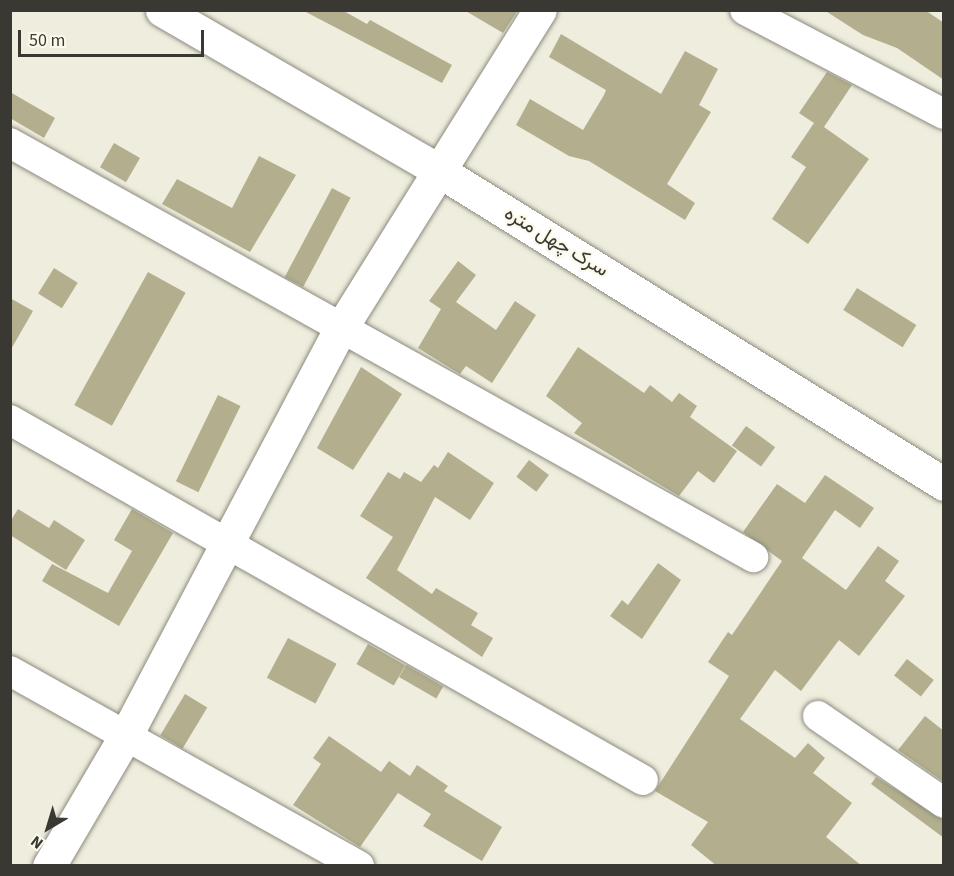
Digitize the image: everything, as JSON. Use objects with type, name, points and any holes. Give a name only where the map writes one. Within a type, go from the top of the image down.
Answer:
[{"type":"street","name":"سرک چهل متره","points":[[162,10],[441,172],[944,484]]},
{"type":"street","points":[[49,866],[126,735],[230,543],[341,328],[441,172],[540,10]]},
{"type":"street","points":[[745,10],[944,114]]},
{"type":"street","points":[[10,143],[753,557]]},
{"type":"street","points":[[10,420],[644,780]]},
{"type":"street","points":[[10,671],[359,866]]},
{"type":"street","points":[[818,716],[944,803]]},
{"type":"building","points":[[302,10],[342,10],[367,24],[370,20],[452,65],[442,83]]},
{"type":"building","points":[[464,10],[518,10],[503,33]]},
{"type":"building","points":[[824,10],[925,10],[944,23],[944,80],[897,48],[863,35]]},
{"type":"building","points":[[561,34],[661,94],[685,51],[718,69],[699,105],[711,112],[667,184],[695,203],[685,220],[589,161],[569,156],[516,125],[530,99],[583,130],[604,95],[606,90],[549,57]]},
{"type":"building","points":[[827,72],[852,85],[824,127],[869,159],[808,244],[772,219],[806,167],[791,157],[814,123],[799,113]]},
{"type":"building","points":[[10,92],[55,118],[44,138],[10,118]]},
{"type":"building","points":[[114,143],[140,158],[126,182],[100,167]]},
{"type":"building","points":[[259,156],[296,175],[250,252],[162,204],[177,179],[232,208]]},
{"type":"building","points":[[332,188],[351,198],[303,287],[285,277]]},
{"type":"building","points":[[458,261],[476,275],[456,302],[496,330],[515,301],[536,315],[492,383],[466,366],[460,374],[418,348],[441,309],[429,301]]},
{"type":"building","points":[[54,268],[78,283],[62,308],[38,293]]},
{"type":"building","points":[[148,272],[186,293],[112,426],[74,405]]},
{"type":"building","points":[[857,288],[916,325],[903,347],[843,310]]},
{"type":"building","points":[[10,298],[33,311],[10,351]]},
{"type":"building","points":[[578,347],[644,393],[650,385],[672,402],[679,393],[697,406],[690,417],[737,451],[714,483],[698,471],[679,496],[574,433],[582,423],[546,396]]},
{"type":"building","points":[[361,367],[402,394],[353,470],[317,448]]},
{"type":"building","points":[[218,395],[240,406],[198,492],[176,481]]},
{"type":"building","points":[[746,426],[775,447],[761,467],[732,445]]},
{"type":"building","points":[[448,452],[494,483],[470,520],[435,497],[397,570],[432,594],[436,588],[478,613],[471,625],[493,638],[482,657],[366,578],[393,537],[360,516],[388,472],[400,479],[404,472],[421,482],[434,465],[438,468]]},
{"type":"building","points":[[529,460],[549,475],[536,492],[516,477]]},
{"type":"building","points":[[825,475],[874,508],[860,528],[835,510],[802,558],[846,590],[878,546],[899,561],[885,581],[905,596],[859,656],[839,640],[801,691],[775,670],[740,719],[795,758],[808,743],[825,758],[813,773],[852,803],[826,837],[862,866],[717,866],[691,845],[708,822],[655,791],[729,676],[708,662],[728,632],[732,635],[782,561],[743,532],[777,484],[805,503]]},
{"type":"building","points":[[18,509],[49,528],[54,520],[85,540],[66,570],[10,535],[10,522]]},
{"type":"building","points":[[132,509],[173,533],[119,626],[42,581],[52,564],[108,593],[132,551],[114,540]]},
{"type":"building","points":[[658,563],[681,580],[642,639],[610,616],[622,600],[628,605]]},
{"type":"building","points":[[288,638],[337,664],[315,704],[267,678]]},
{"type":"building","points":[[368,644],[405,666],[394,685],[356,664]]},
{"type":"building","points":[[907,659],[934,680],[921,696],[894,676]]},
{"type":"building","points":[[406,665],[443,686],[436,699],[399,677]]},
{"type":"building","points":[[185,694],[207,707],[183,749],[160,735]]},
{"type":"building","points":[[925,716],[944,731],[944,782],[898,750]]},
{"type":"building","points":[[329,736],[381,772],[389,761],[410,776],[417,765],[448,786],[444,791],[502,827],[482,861],[423,826],[431,814],[398,793],[360,847],[293,805],[321,764],[313,758]]},
{"type":"building","points":[[876,777],[944,820],[944,838],[871,784]]}]
